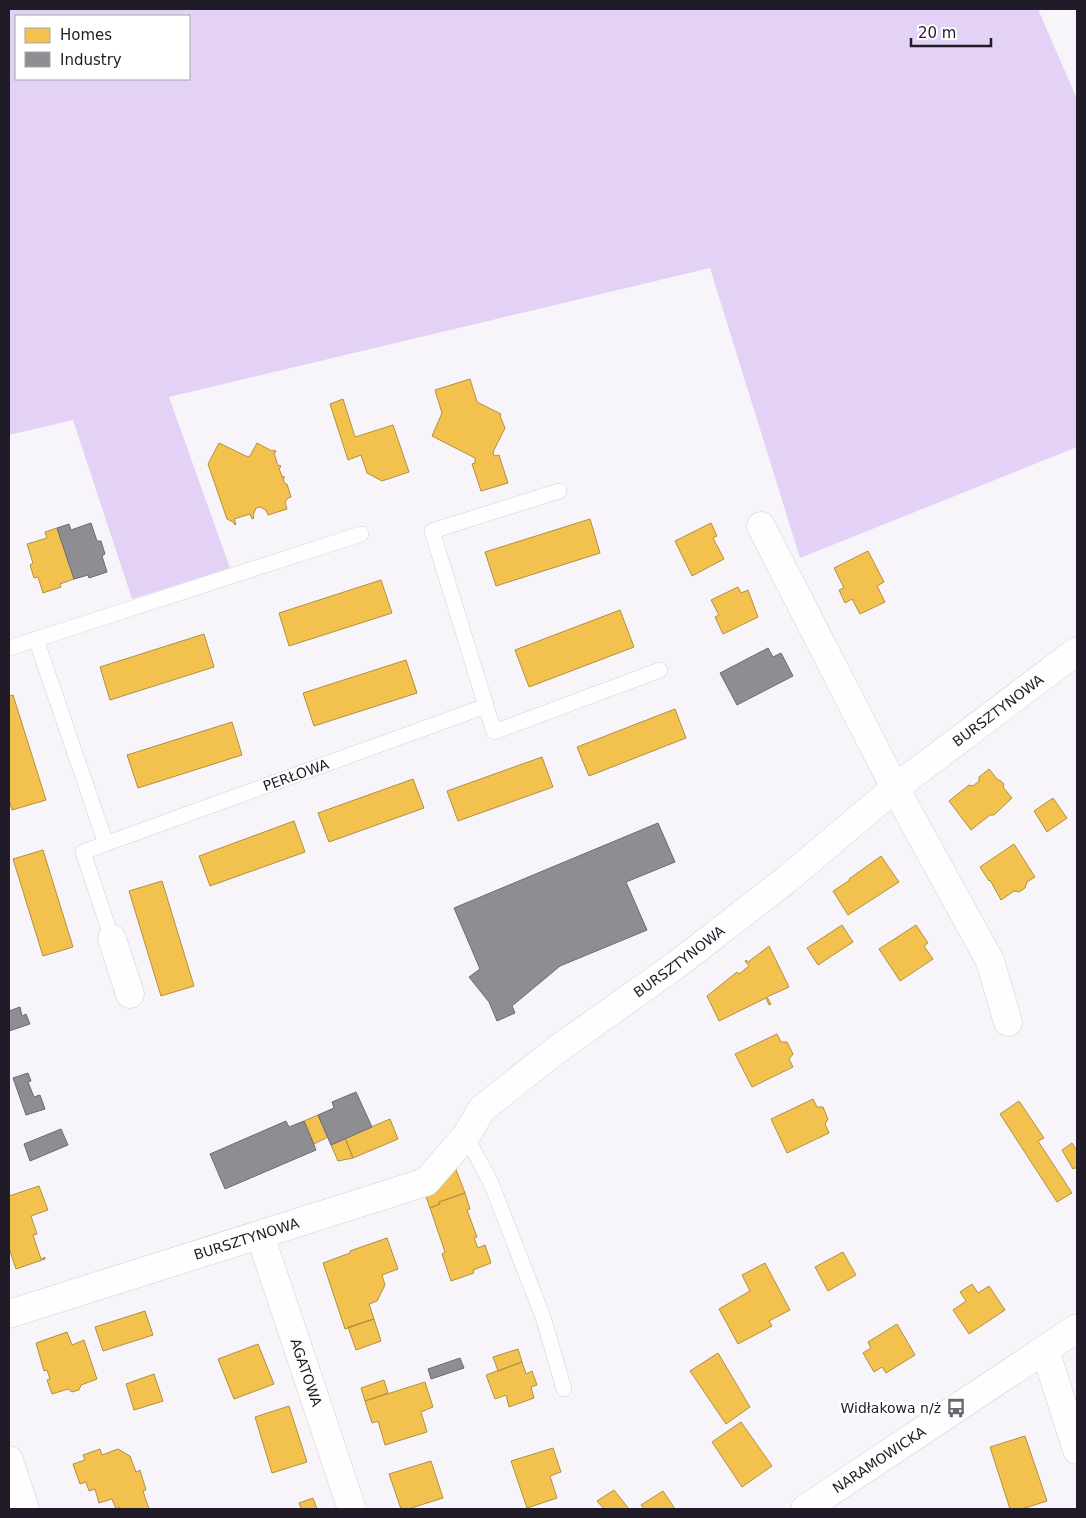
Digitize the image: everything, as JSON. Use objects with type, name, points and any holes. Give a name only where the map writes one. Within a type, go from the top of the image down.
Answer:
[{"type":"street","points":[[761,526],[896,788],[990,961],[1008,1022]]},
{"type":"street","name":"BURSZTYNOWA","points":[[9,1314],[426,1182],[466,1136],[482,1109],[555,1051],[676,965],[786,880],[896,788],[1077,651]]},
{"type":"street","name":"PERŁOWA","points":[[112,938],[130,994]]},
{"type":"street","name":"AGATOWA","points":[[260,1235],[352,1509]]},
{"type":"street","name":"NARAMOWICKA","points":[[805,1509],[1077,1328]]},
{"type":"street","points":[[1044,1350],[1077,1450]]},
{"type":"street","points":[[9,1460],[25,1509]]},
{"type":"lane","points":[[559,490],[432,531],[494,732],[660,670]]},
{"type":"lane","points":[[9,648],[361,534]]},
{"type":"lane","points":[[36,639],[106,844]]},
{"type":"lane","name":"PERŁOWA","points":[[112,938],[83,852],[486,706]]},
{"type":"lane","points":[[466,1136],[494,1192],[543,1317],[564,1389]]},
{"type":"shaded area","points":[[9,9],[1038,9],[1077,99],[1077,447],[800,558],[710,268],[169,397],[230,568],[132,599],[73,420],[9,435]]},
{"type":"building: Homes","points":[[470,379],[477,402],[501,414],[500,416],[505,428],[493,452],[494,456],[499,455],[508,483],[481,491],[472,464],[475,463],[475,458],[432,436],[442,413],[435,390]]},
{"type":"building: Homes","points":[[343,399],[355,437],[393,425],[409,472],[382,481],[367,473],[361,455],[348,460],[330,404]]},
{"type":"building: Homes","points":[[219,443],[248,457],[257,443],[272,451],[275,450],[276,452],[274,453],[278,466],[280,465],[281,467],[279,468],[282,477],[284,476],[283,479],[285,484],[287,484],[291,497],[285,502],[287,509],[268,515],[266,510],[260,507],[256,508],[253,515],[254,518],[252,519],[250,514],[234,519],[235,525],[227,519],[208,464]]},
{"type":"building: Homes","points":[[590,519],[600,553],[496,586],[485,552]]},
{"type":"building: Homes","points":[[711,523],[717,536],[713,538],[724,559],[692,576],[675,541]]},
{"type":"building: Homes","points":[[57,528],[74,579],[60,584],[61,587],[43,593],[38,577],[34,578],[30,565],[33,563],[27,544],[47,538],[45,532]]},
{"type":"building: Homes","points":[[868,551],[884,582],[877,586],[885,602],[860,614],[852,599],[845,603],[839,590],[844,588],[834,568]]},
{"type":"building: Homes","points":[[381,580],[392,613],[289,646],[279,613]]},
{"type":"building: Homes","points":[[738,587],[741,593],[748,590],[758,617],[723,634],[715,617],[719,615],[711,600]]},
{"type":"building: Homes","points":[[620,610],[634,647],[529,687],[515,650]]},
{"type":"building: Homes","points":[[204,634],[214,667],[110,700],[100,667]]},
{"type":"building: Homes","points":[[406,660],[417,693],[314,726],[303,693]]},
{"type":"building: Homes","points":[[13,695],[46,800],[12,810],[9,800],[9,696]]},
{"type":"building: Homes","points":[[675,709],[686,738],[589,776],[577,747]]},
{"type":"building: Homes","points":[[232,722],[242,755],[138,788],[127,755]]},
{"type":"building: Homes","points":[[542,757],[553,787],[458,821],[447,791]]},
{"type":"building: Homes","points":[[989,769],[1004,784],[1003,787],[1012,798],[994,815],[990,815],[971,830],[949,801],[969,785],[973,786],[979,781],[979,777]]},
{"type":"building: Homes","points":[[413,779],[424,808],[329,842],[318,813]]},
{"type":"building: Homes","points":[[1053,798],[1067,818],[1047,832],[1034,811]]},
{"type":"building: Homes","points":[[294,821],[305,852],[210,886],[199,856]]},
{"type":"building: Homes","points":[[1014,844],[1035,877],[1027,882],[1025,888],[1019,892],[1014,891],[1001,900],[980,867]]},
{"type":"building: Homes","points":[[43,850],[73,947],[43,956],[13,859]]},
{"type":"building: Homes","points":[[881,856],[899,882],[848,915],[833,891]]},
{"type":"building: Homes","points":[[162,881],[194,986],[161,996],[129,891]]},
{"type":"building: Homes","points":[[842,925],[853,942],[818,965],[807,948]]},
{"type":"building: Homes","points":[[916,925],[928,943],[924,946],[933,959],[900,981],[879,949]]},
{"type":"building: Homes","points":[[769,946],[789,987],[767,997],[771,1004],[769,1005],[766,998],[719,1021],[707,996],[737,972],[739,974],[749,966],[746,960],[748,962]]},
{"type":"building: Homes","points":[[777,1034],[781,1042],[787,1042],[793,1054],[789,1059],[793,1067],[752,1087],[735,1054]]},
{"type":"building: Homes","points":[[813,1099],[817,1107],[823,1107],[828,1119],[825,1124],[829,1133],[787,1153],[771,1119]]},
{"type":"building: Homes","points":[[1019,1101],[1044,1138],[1038,1141],[1072,1193],[1057,1202],[1000,1114]]},
{"type":"building: Homes","points":[[318,1115],[328,1137],[314,1144],[304,1121]]},
{"type":"building: Homes","points":[[390,1119],[398,1139],[353,1158],[345,1138]]},
{"type":"building: Homes","points":[[345,1138],[353,1158],[338,1161],[331,1145]]},
{"type":"building: Homes","points":[[1072,1143],[1077,1148],[1077,1167],[1073,1169],[1062,1150]]},
{"type":"building: Homes","points":[[455,1167],[465,1193],[439,1202],[440,1204],[430,1208],[424,1191]]},
{"type":"building: Homes","points":[[39,1186],[48,1210],[31,1216],[37,1234],[33,1235],[41,1259],[45,1257],[45,1259],[16,1269],[9,1248],[9,1196]]},
{"type":"building: Homes","points":[[465,1193],[470,1209],[467,1210],[477,1237],[474,1238],[478,1248],[485,1245],[491,1263],[473,1270],[474,1273],[451,1281],[442,1254],[445,1252],[430,1208],[440,1204],[439,1202]]},
{"type":"building: Homes","points":[[387,1238],[398,1269],[382,1275],[385,1285],[377,1301],[369,1304],[374,1319],[345,1329],[323,1263]]},
{"type":"building: Homes","points":[[843,1252],[856,1275],[828,1291],[815,1267]]},
{"type":"building: Homes","points":[[765,1263],[790,1310],[769,1321],[772,1326],[738,1344],[719,1309],[750,1291],[742,1275]]},
{"type":"building: Homes","points":[[972,1284],[978,1293],[989,1286],[1005,1310],[969,1334],[953,1310],[966,1301],[960,1292]]},
{"type":"building: Homes","points":[[145,1311],[153,1335],[103,1351],[95,1327]]},
{"type":"building: Homes","points":[[374,1319],[381,1341],[356,1350],[348,1327]]},
{"type":"building: Homes","points":[[897,1324],[915,1355],[886,1373],[882,1367],[874,1372],[863,1353],[871,1348],[868,1342]]},
{"type":"building: Homes","points":[[67,1332],[72,1345],[84,1340],[97,1379],[81,1385],[79,1390],[72,1392],[68,1389],[52,1394],[47,1380],[50,1379],[47,1370],[44,1371],[36,1343]]},
{"type":"building: Homes","points":[[258,1344],[274,1384],[234,1399],[218,1359]]},
{"type":"building: Homes","points":[[518,1349],[522,1362],[498,1371],[493,1357]]},
{"type":"building: Homes","points":[[718,1353],[750,1407],[726,1424],[690,1371]]},
{"type":"building: Homes","points":[[522,1362],[526,1374],[532,1371],[537,1385],[531,1387],[534,1398],[509,1407],[506,1395],[495,1399],[486,1375]]},
{"type":"building: Homes","points":[[154,1374],[163,1401],[134,1410],[126,1384]]},
{"type":"building: Homes","points":[[384,1380],[388,1393],[365,1401],[361,1388]]},
{"type":"building: Homes","points":[[425,1382],[433,1407],[421,1412],[427,1432],[385,1445],[378,1421],[372,1423],[365,1401]]},
{"type":"building: Homes","points":[[289,1406],[307,1462],[272,1473],[255,1417]]},
{"type":"building: Homes","points":[[741,1422],[772,1466],[742,1487],[712,1442]]},
{"type":"building: Homes","points":[[1025,1436],[1047,1501],[1022,1509],[1010,1509],[990,1447]]},
{"type":"building: Homes","points":[[553,1448],[561,1472],[550,1476],[557,1498],[527,1508],[511,1461]]},
{"type":"building: Homes","points":[[100,1449],[102,1455],[118,1449],[130,1456],[136,1472],[140,1470],[146,1490],[143,1491],[149,1509],[120,1509],[120,1507],[116,1509],[112,1499],[99,1503],[95,1489],[89,1491],[86,1482],[80,1484],[73,1464],[85,1460],[83,1455]]},
{"type":"building: Homes","points":[[431,1461],[443,1498],[408,1509],[401,1509],[389,1474]]},
{"type":"building: Homes","points":[[614,1490],[629,1509],[604,1509],[597,1501]]},
{"type":"building: Homes","points":[[663,1491],[675,1509],[644,1509],[641,1505]]},
{"type":"building: Homes","points":[[313,1498],[317,1509],[298,1509],[301,1508],[299,1503]]},
{"type":"building: Industry","points":[[91,523],[97,541],[101,541],[105,554],[102,556],[107,572],[89,578],[88,575],[74,579],[57,528],[69,524],[71,530]]},
{"type":"building: Industry","points":[[768,648],[773,657],[781,653],[793,676],[737,705],[720,673]]},
{"type":"building: Industry","points":[[658,823],[675,862],[626,882],[647,930],[560,966],[512,1006],[515,1013],[497,1021],[489,1002],[469,977],[480,969],[454,908]]},
{"type":"building: Industry","points":[[20,1007],[22,1016],[26,1014],[30,1024],[9,1031],[9,1011]]},
{"type":"building: Industry","points":[[28,1073],[31,1081],[28,1082],[34,1097],[40,1095],[45,1109],[26,1115],[13,1078]]},
{"type":"building: Industry","points":[[356,1092],[372,1127],[331,1145],[318,1115],[334,1108],[332,1102]]},
{"type":"building: Industry","points":[[286,1121],[289,1127],[304,1121],[316,1150],[225,1189],[210,1154]]},
{"type":"building: Industry","points":[[61,1129],[68,1145],[30,1161],[24,1144]]},
{"type":"building: Industry","points":[[460,1358],[464,1368],[431,1379],[428,1369]]},
{"type":"place","name":"Widłakowa n/ż","points":[[956,1408]]}]
